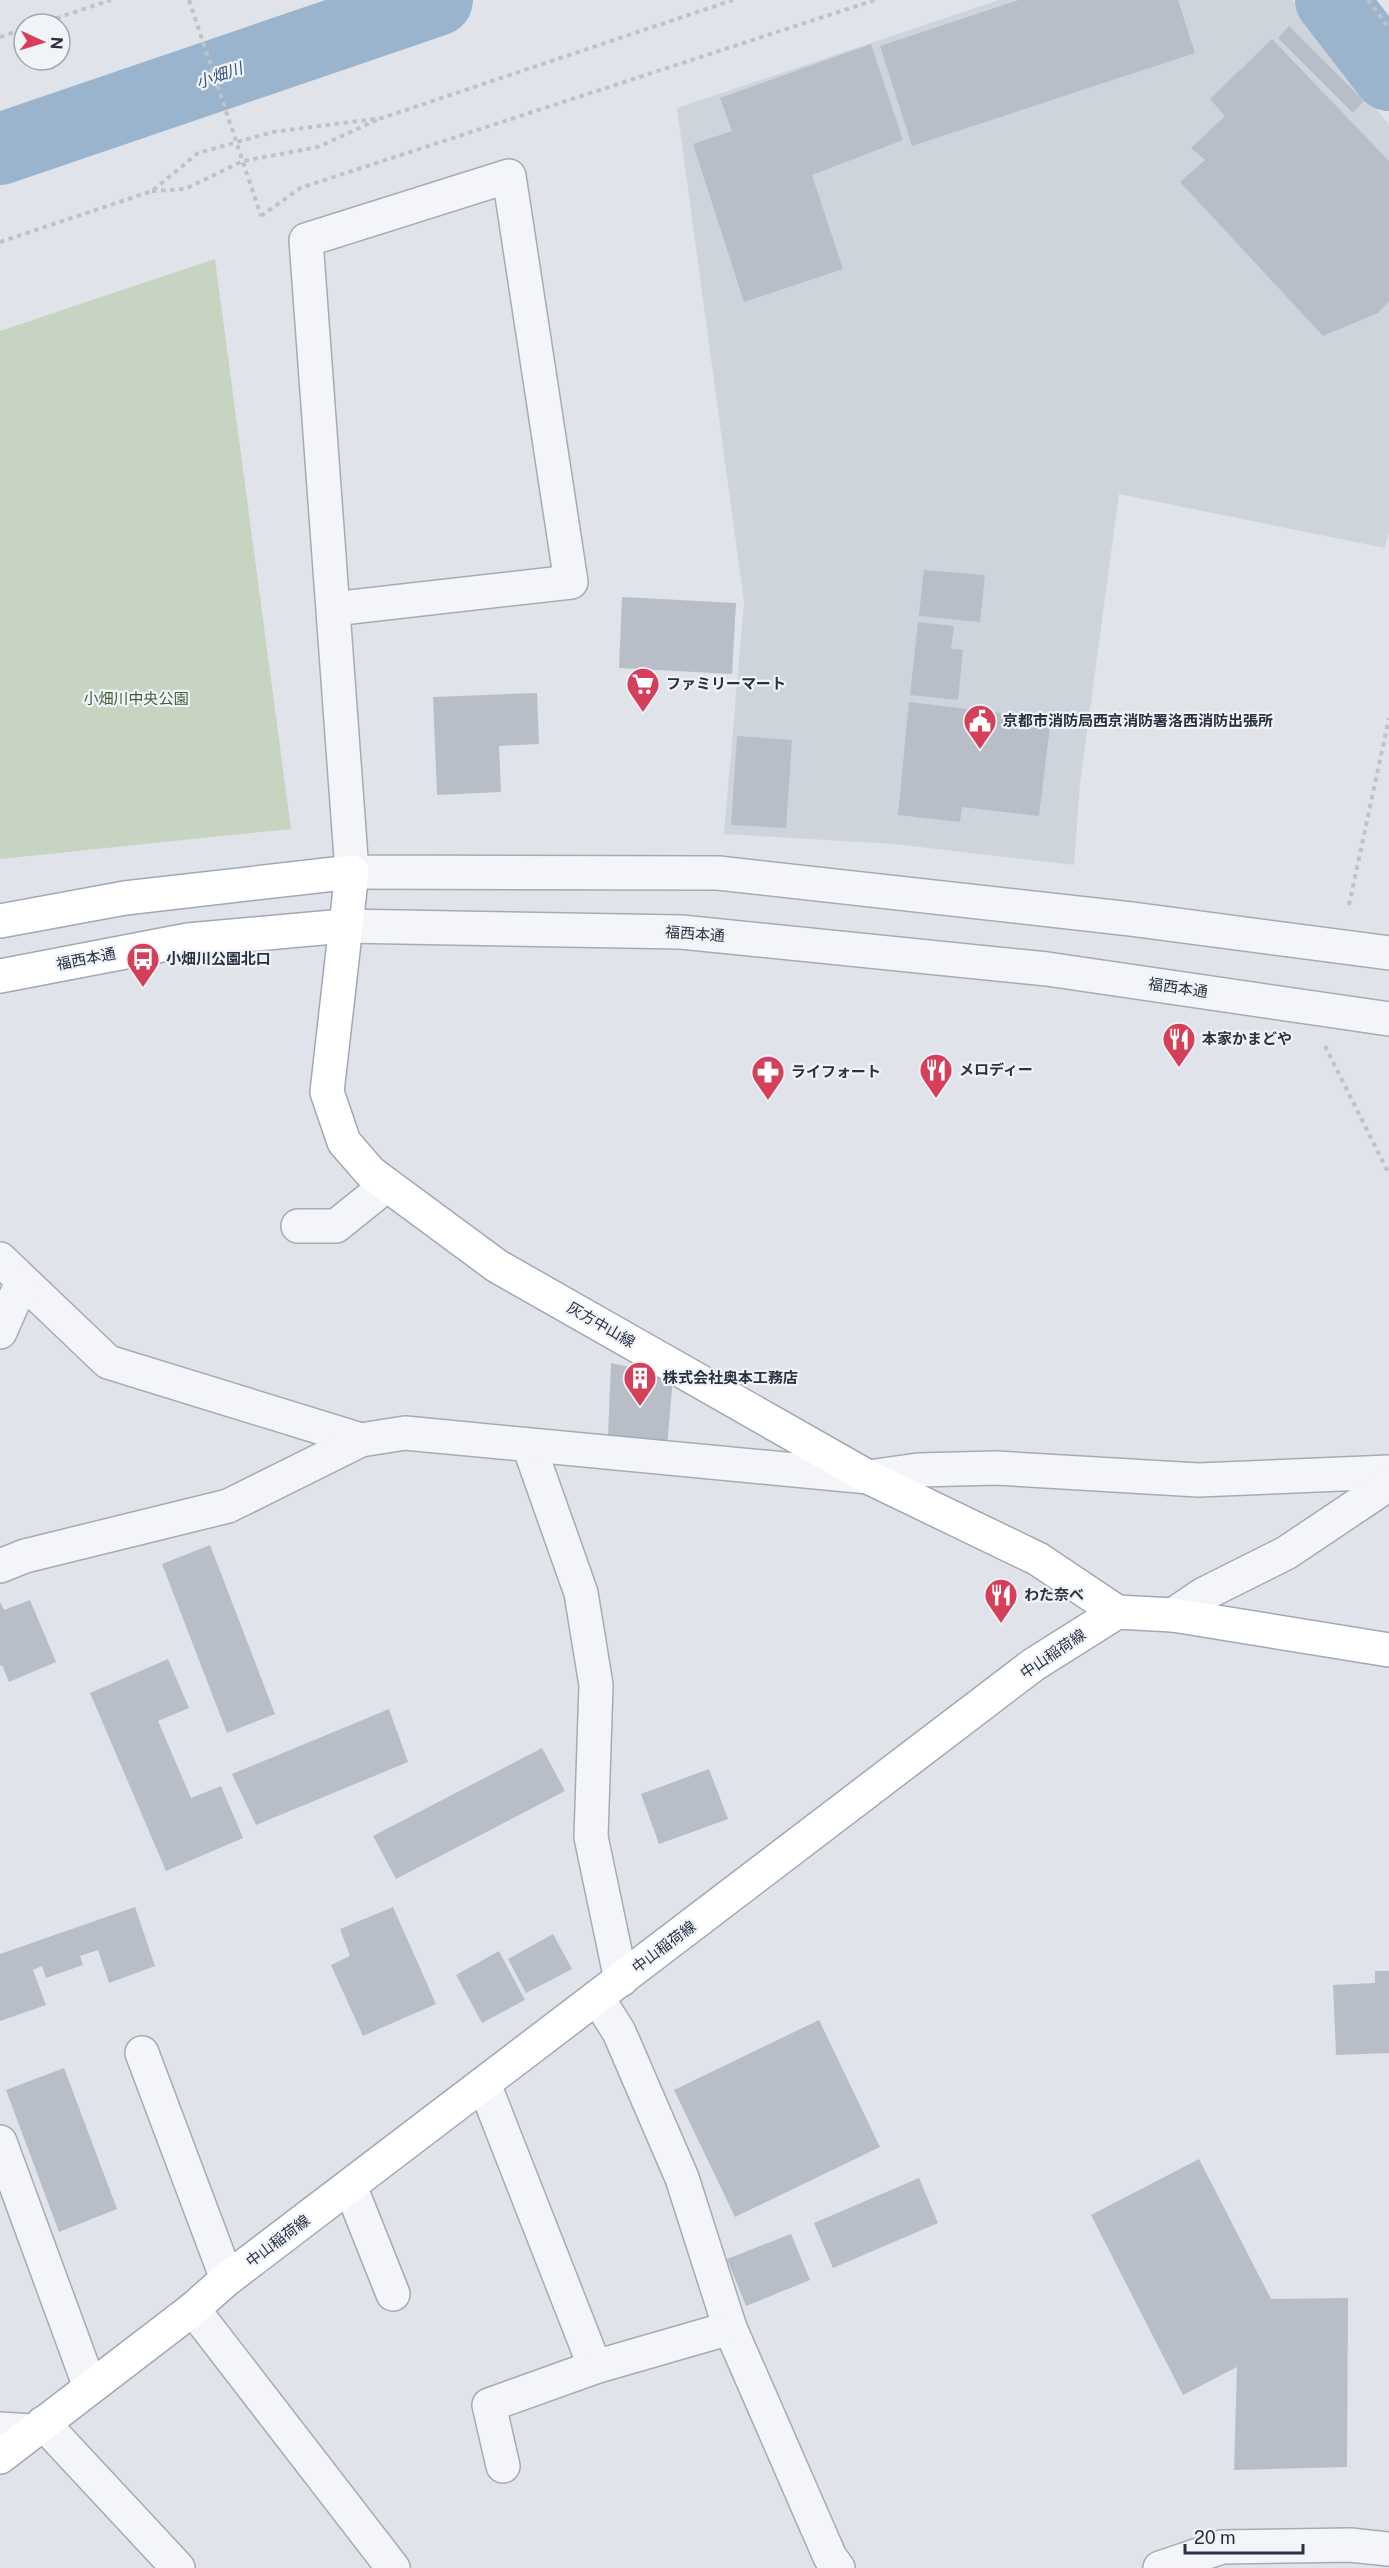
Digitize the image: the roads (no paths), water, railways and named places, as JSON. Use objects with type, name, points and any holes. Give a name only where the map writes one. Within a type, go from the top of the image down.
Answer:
[{"type":"main road","points":[[0,921],[125,898],[352,872]]},
{"type":"main road","name":"灰方中山線","points":[[352,872],[344,926],[327,1092],[344,1142],[371,1173],[498,1266],[868,1477],[1038,1559],[1117,1612]]},
{"type":"main road","name":"福西本通","points":[[0,976],[188,940],[344,926]]},
{"type":"main road","points":[[1117,1612],[1173,1615],[1389,1650]]},
{"type":"main road","name":"中山稲荷線","points":[[0,2457],[193,2309],[227,2279],[1034,1665],[1117,1612]]},
{"type":"street","points":[[333,609],[571,582],[509,176],[306,240],[352,872],[718,873],[1131,920],[1389,953]]},
{"type":"street","name":"福西本通","points":[[344,926],[681,932],[1047,969],[1389,1019]]},
{"type":"street","points":[[298,1226],[336,1226],[387,1185]]},
{"type":"street","points":[[0,1332],[11,1271]]},
{"type":"street","points":[[11,1271],[108,1362],[361,1440]]},
{"type":"street","points":[[0,1566],[25,1556],[228,1506],[361,1440],[405,1433],[868,1477],[918,1470],[996,1468],[1198,1480],[1389,1472]]},
{"type":"street","points":[[529,1446],[581,1593],[596,1686],[591,1837],[609,1988],[620,2032],[682,2178],[730,2328],[825,2564]]},
{"type":"street","points":[[1173,1615],[1204,1594],[1286,1553],[1389,1485]]},
{"type":"street","points":[[142,2052],[227,2279]]},
{"type":"street","points":[[484,2084],[595,2367]]},
{"type":"street","points":[[0,2142],[90,2387]]},
{"type":"street","points":[[350,2186],[393,2294]]},
{"type":"street","points":[[193,2309],[393,2568]]},
{"type":"street","points":[[503,2466],[489,2405],[595,2367],[730,2328]]},
{"type":"street","points":[[0,2429],[38,2427],[178,2568]]},
{"type":"street","points":[[1160,2568],[1222,2547],[1350,2545],[1389,2549]]},
{"type":"waterway","name":"小畑川","points":[[0,149],[437,0]]},
{"type":"waterway","points":[[1331,0],[1389,75]]},
{"type":"place","name":"ファミリーマート","points":[[643,713]]},
{"type":"place","name":"京都市消防局西京消防署洛西消防出張所","points":[[980,750]]},
{"type":"place","name":"小畑川公園北口","points":[[143,988]]},
{"type":"place","name":"本家かまどや","points":[[1179,1068]]},
{"type":"place","name":"メロディー","points":[[936,1099]]},
{"type":"place","name":"ライフォート","points":[[768,1101]]},
{"type":"place","name":"株式会社奥本工務店","points":[[640,1407]]},
{"type":"place","name":"わた奈べ","points":[[1001,1624]]},
{"type":"park label","name":"小畑川中央公園","points":[[136,699]]}]
